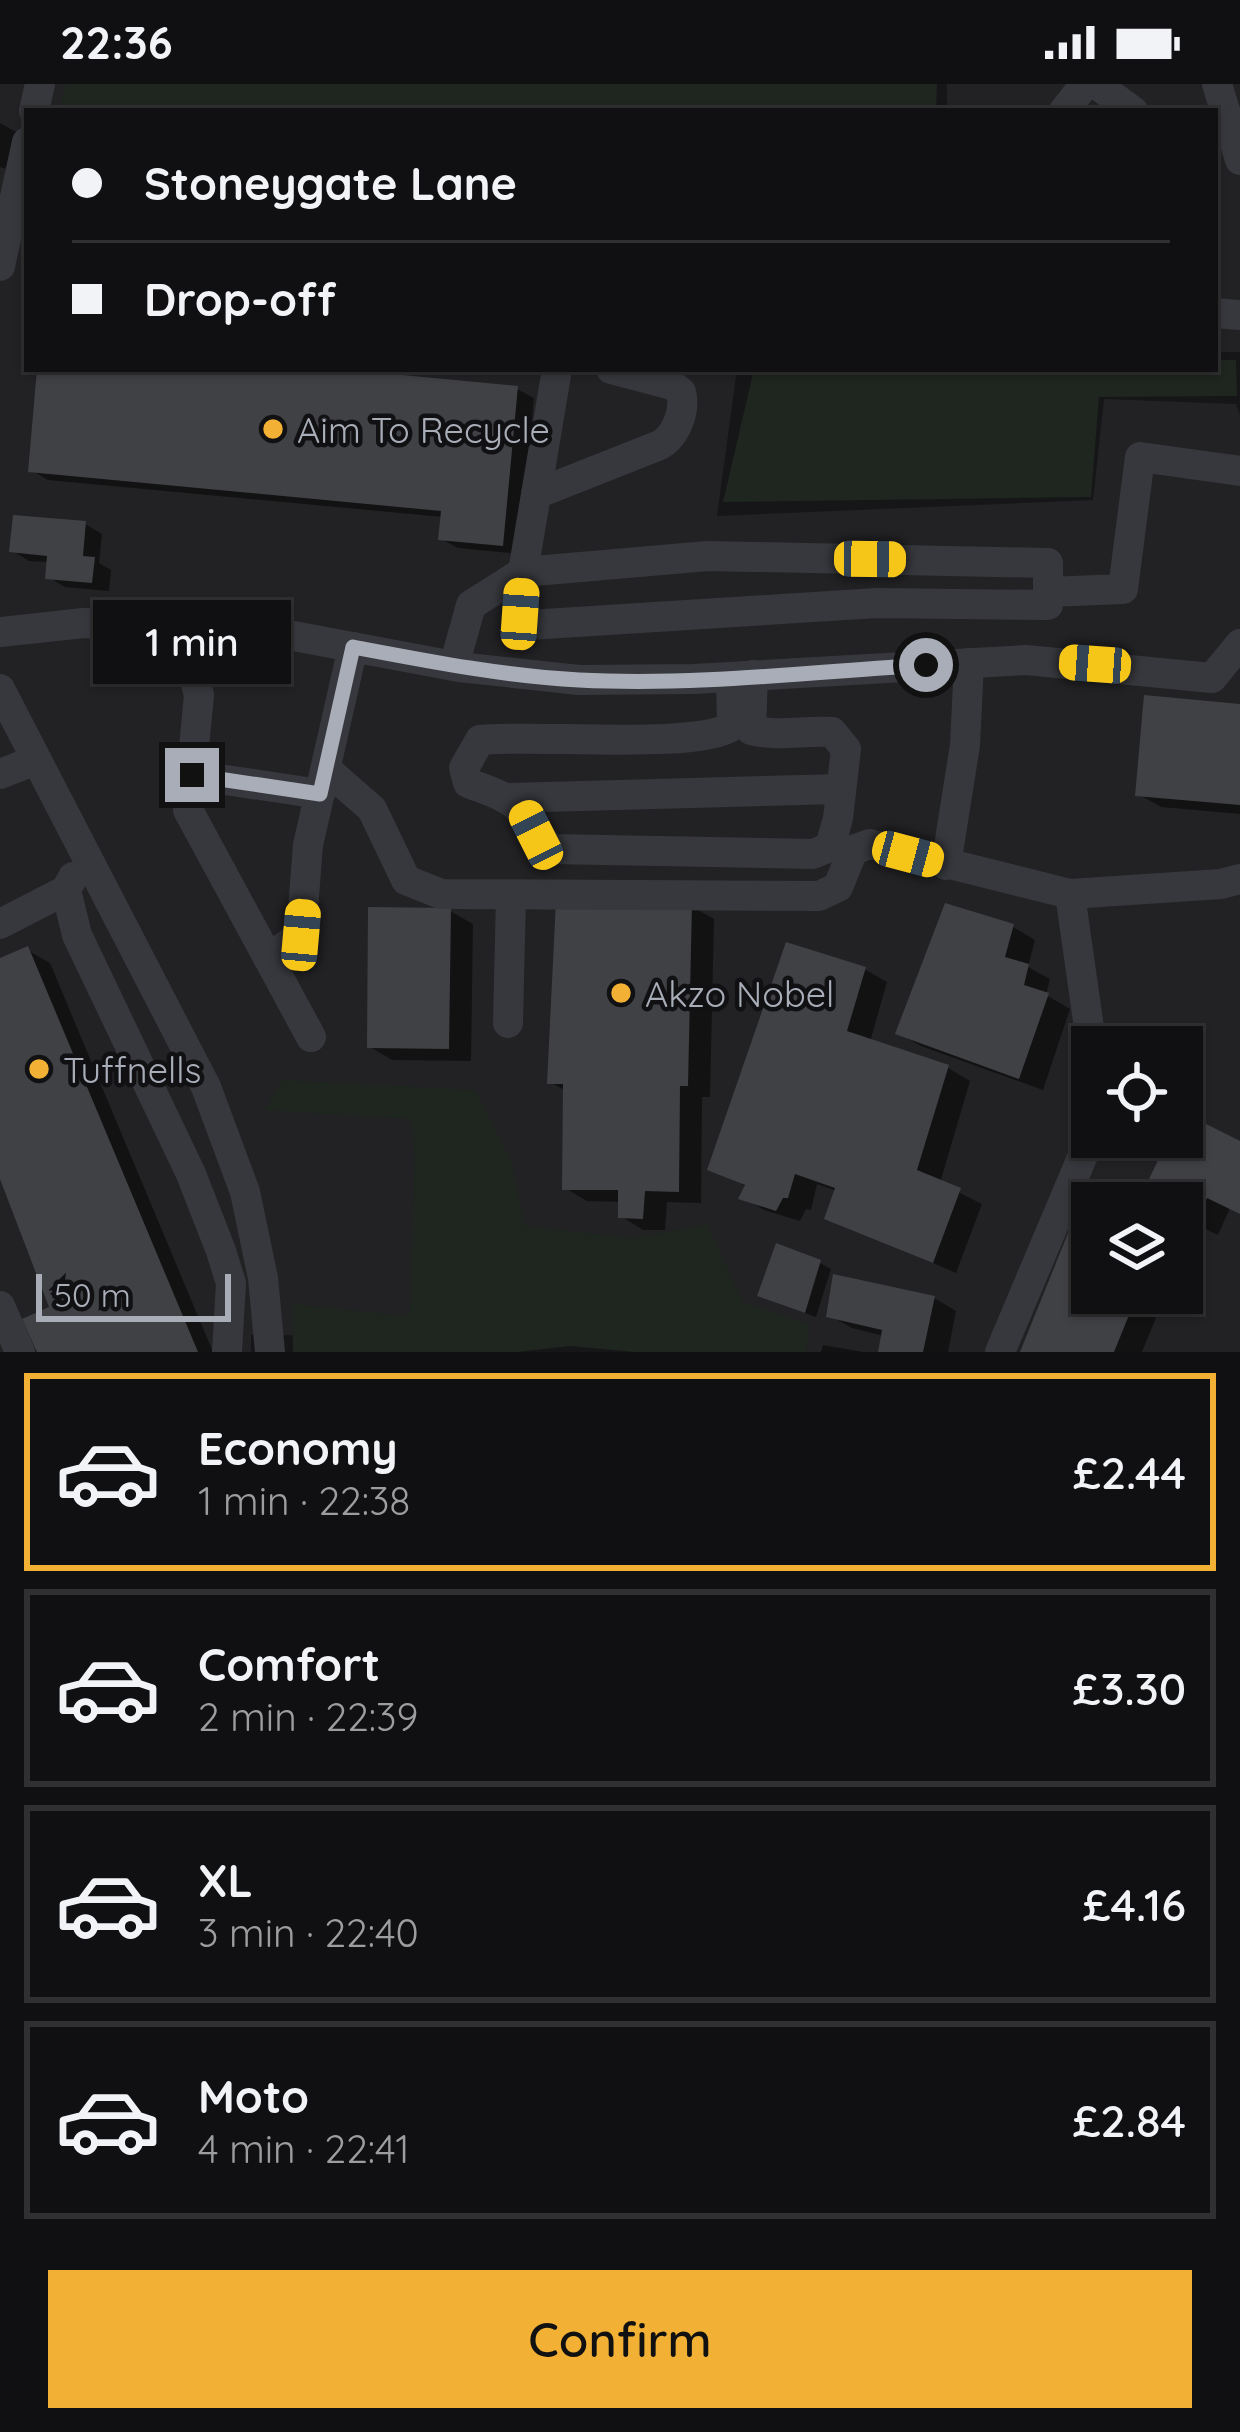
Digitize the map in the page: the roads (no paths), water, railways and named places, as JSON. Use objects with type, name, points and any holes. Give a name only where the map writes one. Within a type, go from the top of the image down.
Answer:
[{"type":"street","points":[[1066,108],[1085,84]]},
{"type":"street","points":[[1096,84],[1128,108]]},
{"type":"street","points":[[1217,84],[1240,160]]},
{"type":"street","points":[[0,266],[24,156]]},
{"type":"street","points":[[454,666],[471,605],[524,572],[708,556],[1048,562],[1048,605],[877,603],[529,625],[520,620],[524,572],[556,372]]},
{"type":"street","points":[[536,494],[660,446],[672,436],[683,407],[682,392],[621,372]]},
{"type":"street","points":[[1048,592],[1123,589],[1140,457],[1240,471]]},
{"type":"street","points":[[0,632],[84,623],[180,624],[267,632],[454,666],[579,680],[1026,660],[1231,659]]},
{"type":"street","points":[[180,624],[199,695],[188,810],[311,1037]]},
{"type":"street","points":[[268,958],[301,935],[308,845],[353,647]]},
{"type":"street","points":[[946,865],[965,745],[970,663]]},
{"type":"street","points":[[742,676],[751,730],[764,734],[797,729],[832,732],[846,749],[830,847],[813,854],[551,849],[536,835],[524,811],[468,783],[464,768],[481,740],[513,736],[671,740],[724,731],[732,726],[742,676]]},
{"type":"street","points":[[0,689],[206,1087],[245,1192],[263,1278],[270,1352]]},
{"type":"street","points":[[0,774],[36,760]]},
{"type":"street","points":[[192,775],[323,782],[372,808],[406,880],[441,894],[819,896],[838,886],[853,850],[870,844],[1070,894],[1240,879]]},
{"type":"street","points":[[505,798],[841,789]]},
{"type":"street","points":[[0,924],[66,890],[85,856]]},
{"type":"street","points":[[66,890],[77,935],[191,1174],[221,1250],[231,1283],[227,1352]]},
{"type":"street","points":[[1070,894],[1089,1026]]},
{"type":"street","points":[[508,1023],[511,895]]},
{"type":"street","points":[[1000,1352],[1082,1158]]},
{"type":"street","points":[[0,1306],[20,1352]]},
{"type":"place","name":"Aim To Recycle","points":[[273,429]]},
{"type":"place","name":"Akzo Nobel","points":[[621,993]]},
{"type":"place","name":"Tuffnells","points":[[39,1069]]}]
